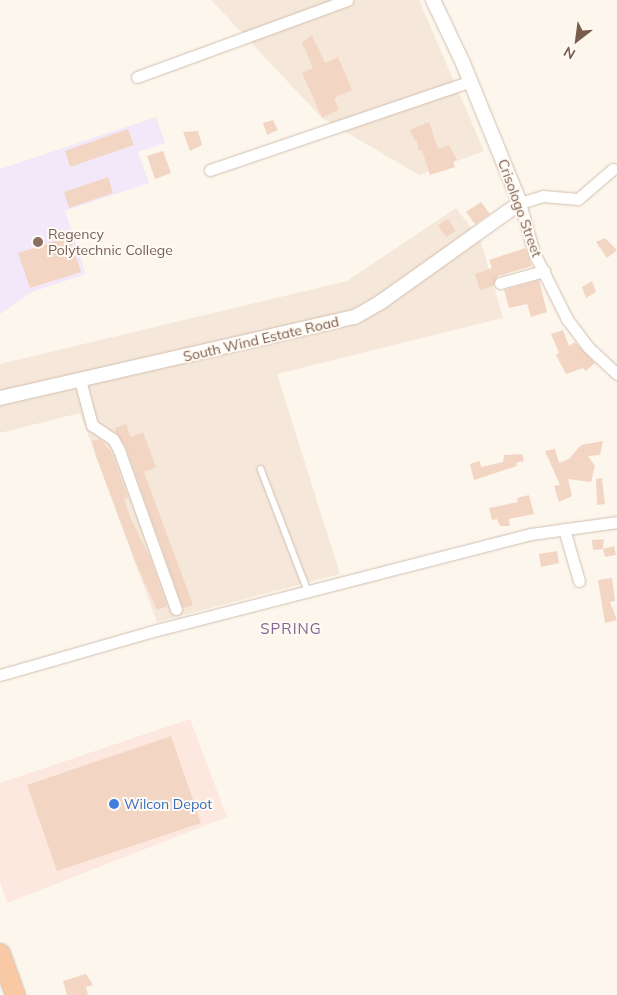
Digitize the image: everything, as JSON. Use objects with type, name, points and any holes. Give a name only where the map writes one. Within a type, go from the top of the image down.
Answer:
[{"type":"highway","points":[[1,962],[15,995]]},
{"type":"street","points":[[137,77],[348,0]]},
{"type":"street","name":"Crisologo Street","points":[[433,0],[471,82],[520,203],[528,237],[544,271],[578,335],[617,374]]},
{"type":"street","points":[[210,170],[471,82]]},
{"type":"street","points":[[520,203],[543,196],[578,199],[613,169]]},
{"type":"street","name":"South Wind Estate Road","points":[[0,398],[354,317],[381,302],[520,203]]},
{"type":"street","points":[[500,283],[544,271]]},
{"type":"street","points":[[80,380],[92,425],[113,439],[119,450],[176,609]]},
{"type":"street","points":[[0,675],[308,591],[531,534],[617,522]]},
{"type":"street","points":[[564,529],[579,581]]},
{"type":"lane","points":[[261,468],[308,591]]},
{"type":"shaded area","points":[[211,0],[419,0],[484,151],[419,175],[322,118]]},
{"type":"shaded area","name":"Regency Polytechnic College","points":[[156,117],[165,143],[138,152],[149,183],[65,211],[86,274],[32,292],[0,314],[0,169]]},
{"type":"shaded area","points":[[456,208],[480,239],[503,318],[277,374],[340,574],[157,622],[80,413],[0,433],[0,364],[347,281]]},
{"type":"shaded area","points":[[190,719],[227,817],[7,903],[0,881],[0,783]]},
{"type":"building","points":[[312,35],[325,63],[338,57],[352,90],[334,98],[339,110],[322,118],[302,73],[313,68],[302,43]]},
{"type":"building","points":[[273,120],[278,130],[267,135],[263,123]]},
{"type":"building","points":[[429,122],[438,149],[449,145],[457,160],[453,161],[455,167],[430,175],[422,150],[419,151],[417,140],[415,141],[410,130]]},
{"type":"building","points":[[128,129],[134,145],[70,167],[65,151]]},
{"type":"building","points":[[198,131],[202,145],[190,151],[183,132]]},
{"type":"building","points":[[163,151],[171,173],[155,179],[147,156]]},
{"type":"building","points":[[108,177],[113,193],[69,208],[64,192]]},
{"type":"building","points":[[481,202],[490,214],[475,224],[466,212]]},
{"type":"building","points":[[448,219],[456,231],[446,237],[438,225]]},
{"type":"building","points":[[69,236],[81,272],[30,288],[18,253]]},
{"type":"building","points":[[605,238],[617,250],[607,258],[596,242]]},
{"type":"building","points":[[525,248],[532,266],[498,276],[493,286],[480,290],[475,274],[492,268],[489,260]]},
{"type":"building","points":[[539,280],[547,312],[531,317],[527,304],[509,308],[504,290]]},
{"type":"building","points":[[592,281],[596,292],[586,298],[582,287]]},
{"type":"building","points":[[563,330],[569,346],[575,342],[595,363],[586,371],[583,368],[566,374],[556,355],[559,353],[551,334]]},
{"type":"building","points":[[126,424],[131,437],[143,432],[156,467],[144,472],[193,605],[183,608],[126,447],[116,432],[115,428]]},
{"type":"building","points":[[100,439],[112,453],[128,498],[124,499],[130,517],[151,560],[167,606],[157,610],[137,566],[96,456],[92,441]]},
{"type":"building","points":[[603,441],[600,455],[588,456],[595,466],[591,482],[568,479],[572,496],[559,502],[554,486],[560,485],[545,451],[555,449],[559,463],[569,459],[581,445]]},
{"type":"building","points":[[522,454],[524,461],[516,463],[517,466],[474,480],[470,464],[480,461],[481,467],[503,462],[504,455]]},
{"type":"building","points":[[602,478],[605,504],[597,505],[596,479]]},
{"type":"building","points":[[529,495],[534,514],[509,519],[510,526],[500,526],[497,519],[492,520],[489,508],[518,502],[517,498]]},
{"type":"building","points":[[604,539],[603,549],[593,550],[592,540]]},
{"type":"building","points":[[614,546],[616,555],[605,557],[603,549]]},
{"type":"building","points":[[557,551],[559,563],[541,567],[539,554]]},
{"type":"building","points":[[612,578],[615,601],[610,602],[617,620],[605,623],[598,580]]},
{"type":"building","name":"Wilcon Depot","points":[[171,736],[201,823],[57,871],[27,785]]},
{"type":"building","points":[[86,974],[93,985],[86,987],[88,995],[67,995],[63,981]]},
{"type":"place","name":"Regency Polytechnic College","points":[[38,242]]},
{"type":"place","name":"Wilcon Depot","points":[[114,804]]},
{"type":"district","name":"SPRING","points":[[291,629]]}]
